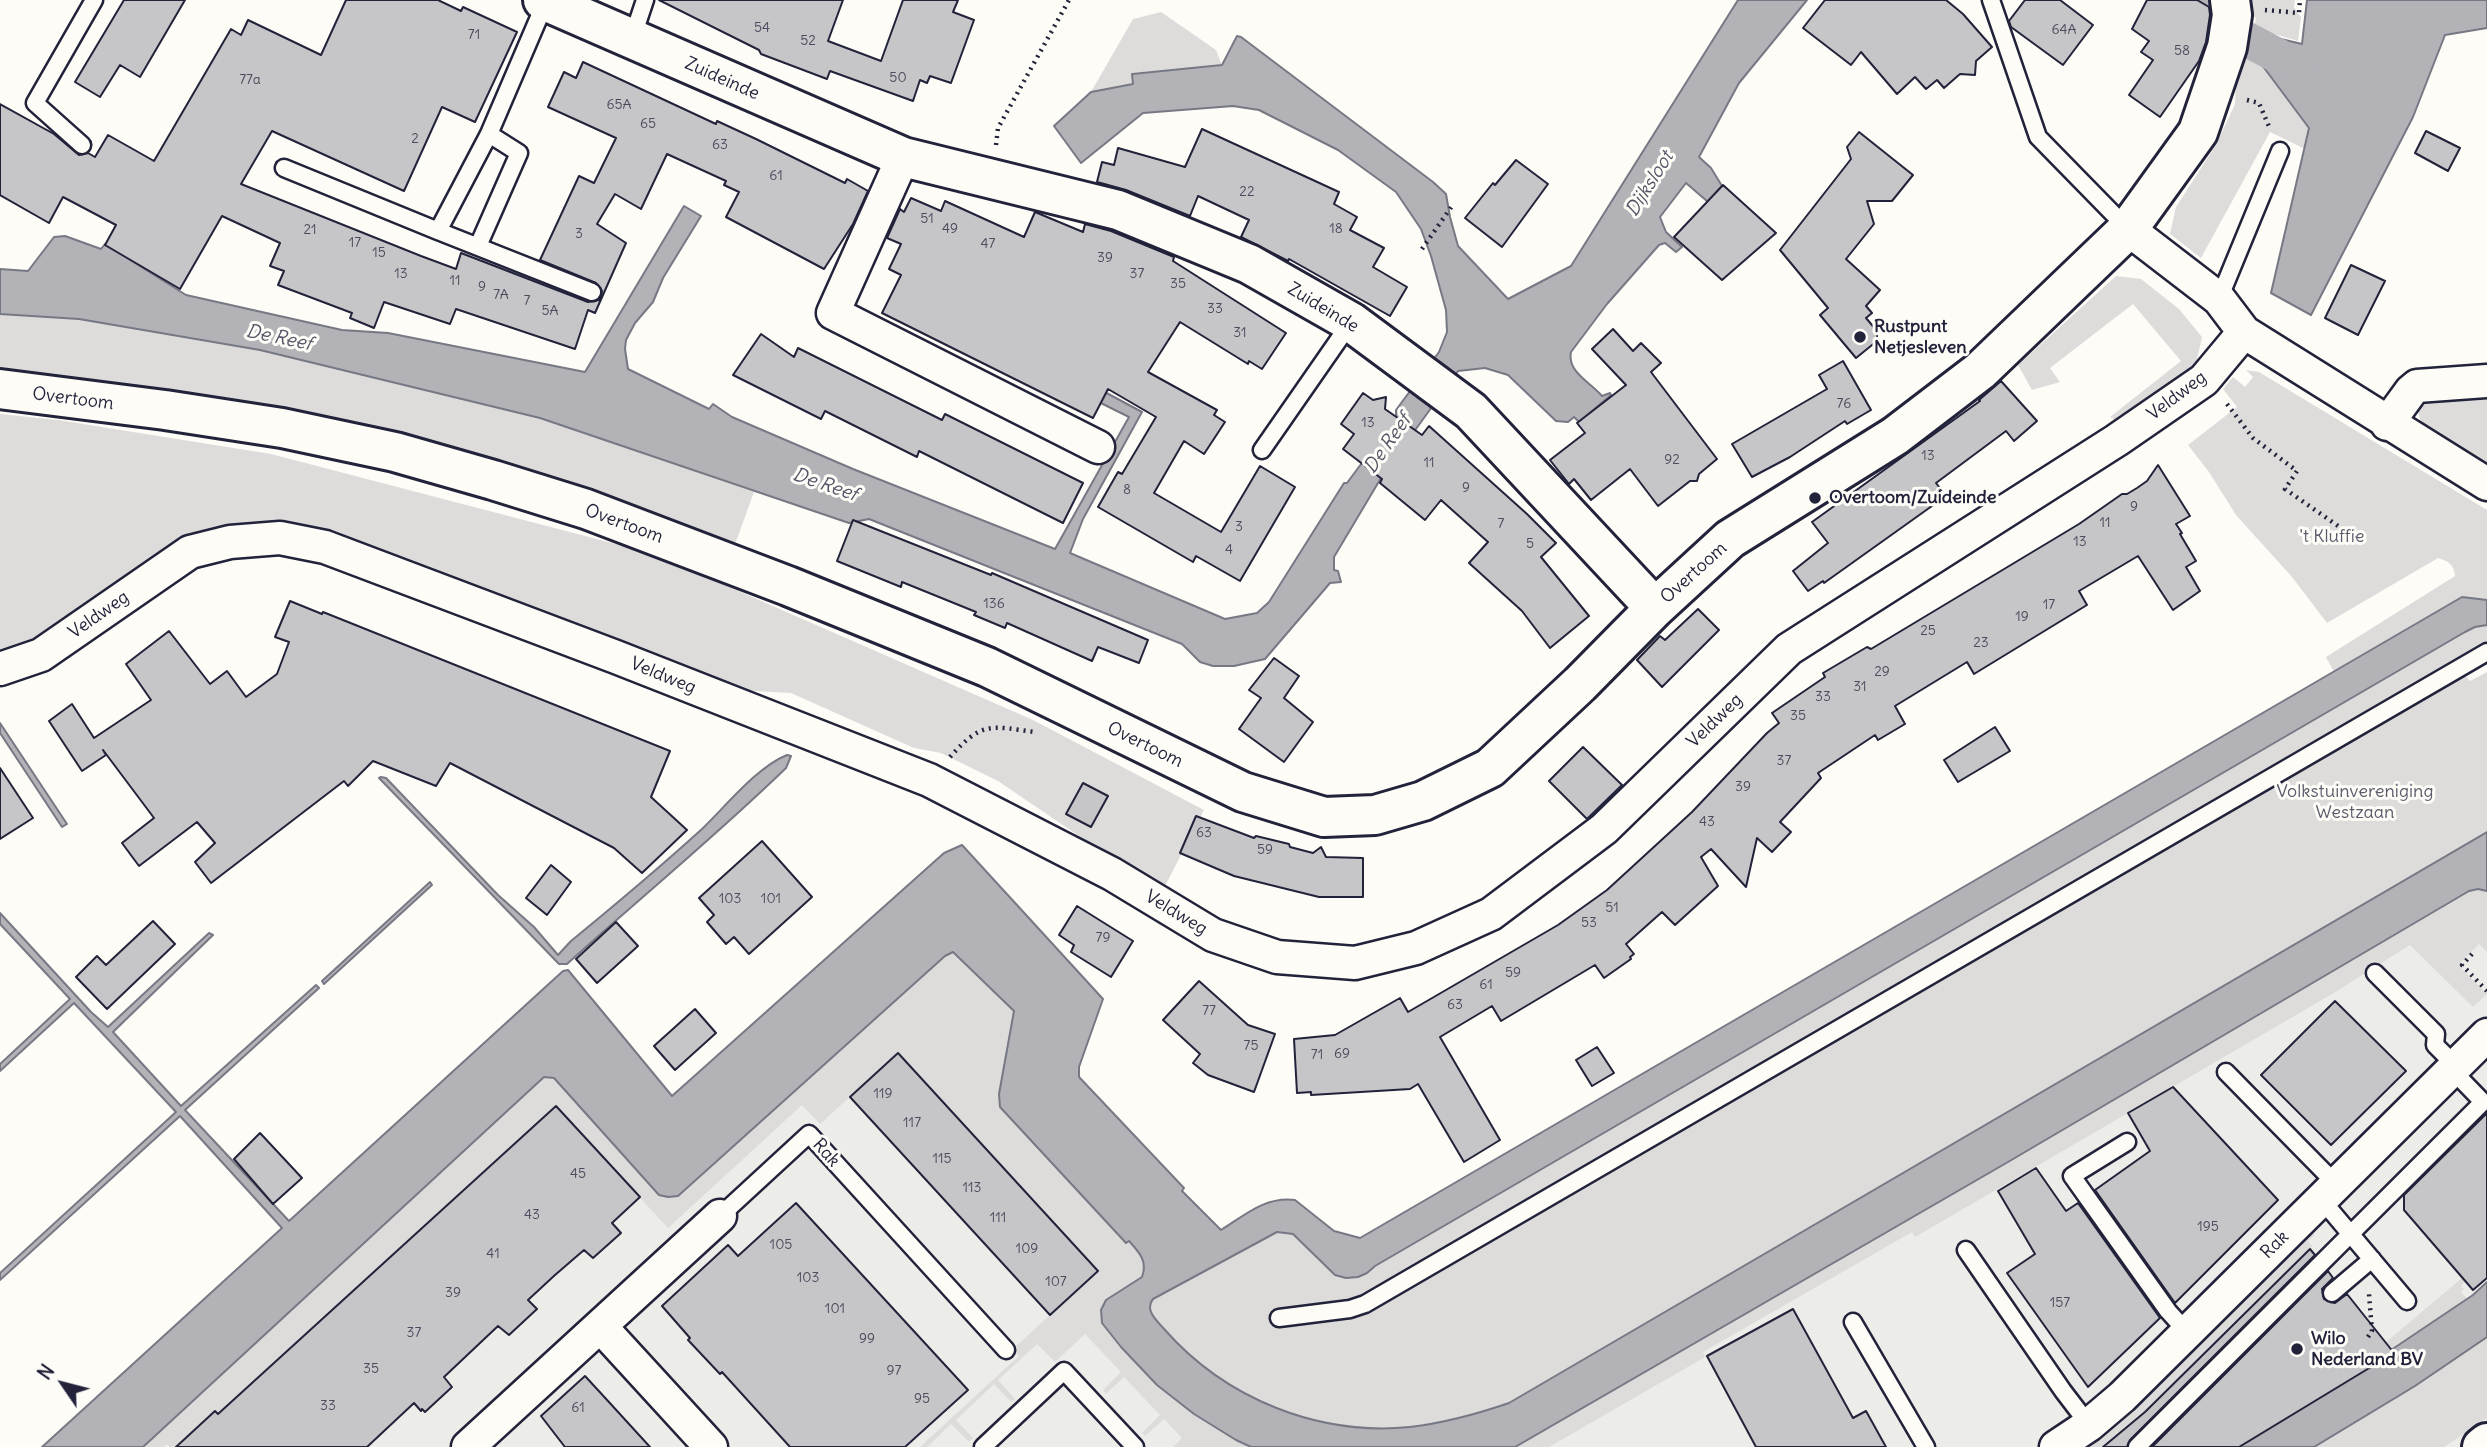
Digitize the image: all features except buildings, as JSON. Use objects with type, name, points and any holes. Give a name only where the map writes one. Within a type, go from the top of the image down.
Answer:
[{"type":"street","name":"Zuideinde","points":[[544,1],[903,157],[1118,210],[1249,264],[1351,322],[1471,411],[1654,608]]},
{"type":"street","name":"Overtoom","points":[[0,389],[282,428],[395,452],[586,509],[788,586],[987,667],[1243,792],[1324,817],[1375,815],[1423,802],[1490,768],[1580,684],[1654,608],[1730,539],[1895,436],[1980,372],[2128,229],[2198,132],[2230,21]]},
{"type":"street","points":[[903,157],[833,313],[1098,447]]},
{"type":"street","points":[[2128,229],[2219,299],[2244,332],[2487,484]]},
{"type":"street","name":"Veldweg","points":[[0,669],[41,655],[190,552],[230,542],[280,538],[325,547],[616,657],[929,780],[1112,874],[1213,935],[1277,957],[1354,962],[1416,948],[1492,914],[1604,829],[1789,649],[2117,440],[2204,380],[2244,332]]},
{"type":"street","points":[[2388,424],[2417,386],[2487,381]]},
{"type":"street","name":"Rak","points":[[2056,1447],[2089,1425],[2122,1397],[2486,1039]]},
{"type":"street","name":"Rak","points":[[468,1447],[720,1216]]},
{"type":"street","points":[[601,1327],[711,1447]]},
{"type":"street","points":[[2482,1447],[2487,1443]]},
{"type":"lane","points":[[82,145],[35,103],[94,0]]},
{"type":"lane","points":[[632,39],[645,0]]},
{"type":"lane","points":[[1991,0],[2038,138],[2128,229]]},
{"type":"lane","points":[[438,230],[489,134],[544,1]]},
{"type":"lane","points":[[478,246],[519,153],[489,134]]},
{"type":"lane","points":[[2219,299],[2280,151]]},
{"type":"lane","points":[[284,168],[592,292]]},
{"type":"lane","points":[[1262,450],[1351,322]]},
{"type":"lane","points":[[1279,1318],[1350,1309],[1366,1304],[2487,652]]},
{"type":"lane","points":[[2137,1447],[2483,1102],[2435,1045],[2435,1034],[2375,973]]},
{"type":"lane","points":[[2226,1072],[2329,1192],[2350,1234],[2407,1301]]},
{"type":"lane","name":"Rak","points":[[720,1216],[809,1134],[1006,1350]]},
{"type":"lane","points":[[2127,1142],[2072,1176],[2168,1311],[2187,1332]]},
{"type":"lane","points":[[1966,1250],[2089,1425]]},
{"type":"lane","points":[[2332,1293],[2372,1259]]},
{"type":"lane","points":[[1853,1322],[1926,1447]]},
{"type":"lane","points":[[983,1447],[1064,1371],[1135,1447]]},
{"type":"path","points":[[991,179],[998,128],[1069,0]]},
{"type":"path","points":[[2272,10],[2299,13],[2300,0]]},
{"type":"path","points":[[2211,93],[2259,103],[2280,151]]},
{"type":"path","points":[[1422,249],[1452,206]]},
{"type":"path","points":[[2204,380],[2219,393],[2253,438],[2297,471],[2285,489],[2341,528]]},
{"type":"path","points":[[929,780],[965,739],[981,729],[992,727],[1044,733]]},
{"type":"path","points":[[2472,954],[2462,965],[2487,991]]},
{"type":"path","points":[[2368,1337],[2372,1331],[2370,1306]]},
{"type":"shaded area","points":[[2469,891],[2487,891],[2487,1447],[1515,1447],[2008,1162]]},
{"type":"shaded area","points":[[945,956],[1095,1209],[1126,1243],[1129,1241],[1236,1440],[1251,1447],[143,1447],[544,1077],[659,1195]]},
{"type":"green space","points":[[2244,0],[2295,0],[2294,7],[2301,17],[2298,41],[2254,28],[2256,18],[2243,10]]},
{"type":"green space","points":[[1161,12],[1216,50],[1222,65],[1132,73],[1133,84],[1091,92],[1133,19]]},
{"type":"green space","points":[[2238,47],[2256,55],[2309,128],[2305,149],[2270,132],[2201,258],[2170,234],[2176,207],[2216,145],[2235,104]]},
{"type":"green space","points":[[2116,276],[2141,279],[2179,309],[2202,337],[2195,369],[2118,422],[2110,417],[2181,361],[2133,304],[2050,368],[2060,382],[2032,390],[2018,365]]},
{"type":"green space","points":[[0,314],[79,319],[260,350],[540,418],[754,492],[734,547],[0,374]]},
{"type":"green space","name":"'t Kluffie","points":[[2246,370],[2259,372],[2487,510],[2487,600],[2462,597],[2334,672],[2326,657],[2455,576],[2454,572],[2450,564],[2438,558],[2327,623],[2292,577],[2236,515],[2188,445],[2237,407],[2223,389],[2233,377],[2245,387],[2253,377]]},
{"type":"green space","points":[[2487,390],[2487,465],[2424,426],[2418,412],[2425,398]]},
{"type":"green space","points":[[0,414],[58,420],[271,454],[654,554],[1033,720],[1204,810],[1163,890],[1141,878],[998,781],[941,753],[914,748],[791,693],[717,689],[245,534],[37,644],[0,658]]},
{"type":"green space","name":"Volkstuinvereniging Westzaan","points":[[2487,625],[2487,641],[2453,661],[2470,681],[2487,672],[2487,832],[1509,1403],[1460,1418],[1411,1427],[1335,1425],[1299,1416],[1264,1403],[1232,1386],[1201,1364],[1174,1339],[1149,1310],[1153,1299],[1277,1232],[1293,1234],[1335,1275],[1352,1278],[1363,1275],[2465,632]]},
{"type":"green space","points":[[2469,891],[2487,891],[2487,952],[2479,944],[2458,965],[2487,994],[2473,1007],[2410,945],[2332,994],[1915,1237],[1912,1232],[1703,1352],[1705,1357],[1549,1447],[1515,1447]]},
{"type":"green space","points":[[954,952],[1014,1011],[999,1094],[1000,1107],[1142,1257],[1142,1277],[1111,1297],[1105,1304],[1102,1320],[1106,1329],[1137,1365],[1172,1397],[1210,1424],[1251,1447],[1173,1447],[1182,1438],[1164,1419],[1145,1436],[1142,1433],[1160,1415],[1124,1377],[1106,1394],[1103,1390],[1121,1372],[1085,1334],[1055,1362],[1037,1344],[998,1380],[1015,1399],[1011,1402],[994,1384],[956,1420],[973,1438],[969,1442],[951,1424],[927,1447],[920,1447],[1019,1356],[1013,1349],[1098,1271],[898,1053],[820,1124],[802,1105],[668,1228],[555,1106],[218,1414],[215,1411],[176,1447],[167,1444],[164,1447],[143,1447],[544,1077],[554,1078],[678,1196],[945,956]]},
{"type":"green space","points":[[2309,1233],[2315,1234],[2308,1241],[2311,1248],[2134,1422],[2103,1447],[2085,1447],[2137,1405]]},
{"type":"green space","points":[[2462,1278],[2465,1281],[2461,1292],[2467,1299],[2382,1354],[2385,1343]]},
{"type":"green space","points":[[2487,1337],[2487,1418],[2444,1447],[2314,1447],[2415,1386]]},
{"type":"water","points":[[1738,0],[1807,0],[1739,83],[1699,157],[1711,168],[1722,186],[1708,202],[1686,183],[1660,217],[1666,232],[1682,247],[1676,252],[1665,243],[1659,245],[1607,304],[1571,352],[1572,365],[1576,371],[1602,396],[1611,395],[1579,422],[1574,417],[1568,422],[1556,421],[1508,375],[1485,368],[1458,371],[1384,473],[1334,557],[1334,570],[1338,571],[1341,582],[1330,583],[1265,659],[1234,666],[1213,666],[1200,662],[1182,644],[869,519],[849,523],[540,418],[260,350],[79,319],[0,314],[0,269],[28,271],[54,237],[65,236],[101,249],[105,244],[186,295],[342,330],[388,333],[585,372],[684,206],[701,216],[663,278],[653,302],[635,323],[626,340],[628,369],[709,409],[713,404],[732,417],[853,469],[1055,549],[1129,417],[964,335],[993,332],[1142,412],[1083,519],[1070,553],[1225,619],[1257,613],[1269,602],[1344,483],[1347,483],[1396,417],[1396,410],[1439,352],[1447,332],[1446,310],[1431,256],[1421,229],[1396,192],[1338,150],[1259,110],[1233,106],[1143,113],[1081,163],[1054,126],[1091,92],[1133,84],[1132,74],[1222,65],[1237,36],[1241,37],[1446,194],[1458,246],[1508,299],[1571,266]]},
{"type":"water","points":[[2307,0],[2487,0],[2487,28],[2445,35],[2413,117],[2311,315],[2271,293],[2309,128],[2256,57],[2260,34],[2302,44]]},
{"type":"water","points":[[2462,597],[2487,600],[2487,625],[2465,632],[1367,1273],[1346,1278],[1335,1275],[1293,1234],[1277,1232],[1153,1299],[1151,1303],[1151,1311],[1158,1323],[1216,1376],[1276,1408],[1308,1418],[1341,1425],[1410,1427],[1460,1418],[1509,1403],[2487,832],[2487,891],[2469,891],[1515,1447],[1251,1447],[1194,1414],[1157,1385],[1102,1323],[1101,1310],[1106,1300],[1142,1277],[1142,1257],[1000,1107],[999,1094],[1014,1011],[953,952],[945,956],[678,1196],[659,1195],[554,1078],[544,1077],[143,1447],[42,1447],[282,1228],[180,1116],[0,1280],[0,1273],[176,1112],[74,1003],[0,1071],[0,1064],[70,999],[0,924],[0,913],[108,1027],[209,933],[213,935],[113,1032],[181,1106],[316,985],[319,988],[185,1110],[289,1221],[563,971],[568,970],[672,1096],[944,853],[962,845],[1103,999],[1079,1067],[1079,1077],[1221,1230],[1265,1204],[1295,1200],[1334,1231],[1360,1238]]},
{"type":"water","points":[[0,723],[67,824],[62,827],[0,733]]},
{"type":"water","points":[[787,755],[791,756],[786,768],[567,964],[559,964],[379,778],[386,778],[498,895],[534,927],[558,955],[702,829],[764,768]]},
{"type":"water","points":[[430,882],[432,885],[324,984],[322,981]]},
{"type":"water","points":[[2487,1282],[2487,1337],[2415,1386],[2314,1447],[2166,1447],[2394,1353],[2391,1350],[2473,1295]]},
{"type":"waterway","points":[[2173,0],[2299,67]]},
{"type":"place","name":"Rustpunt Netjesleven","points":[[1860,337]]},
{"type":"place","name":"Overtoom/Zuideinde","points":[[1815,498]]},
{"type":"place","name":"Wilo Nederland BV","points":[[2297,1349]]},
{"type":"water label","name":"Dijksloot","points":[[1650,184]]},
{"type":"water label","name":"De Reef","points":[[279,338]]},
{"type":"water label","name":"De Reef","points":[[1388,444]]},
{"type":"water label","name":"De Reef","points":[[825,485]]}]
